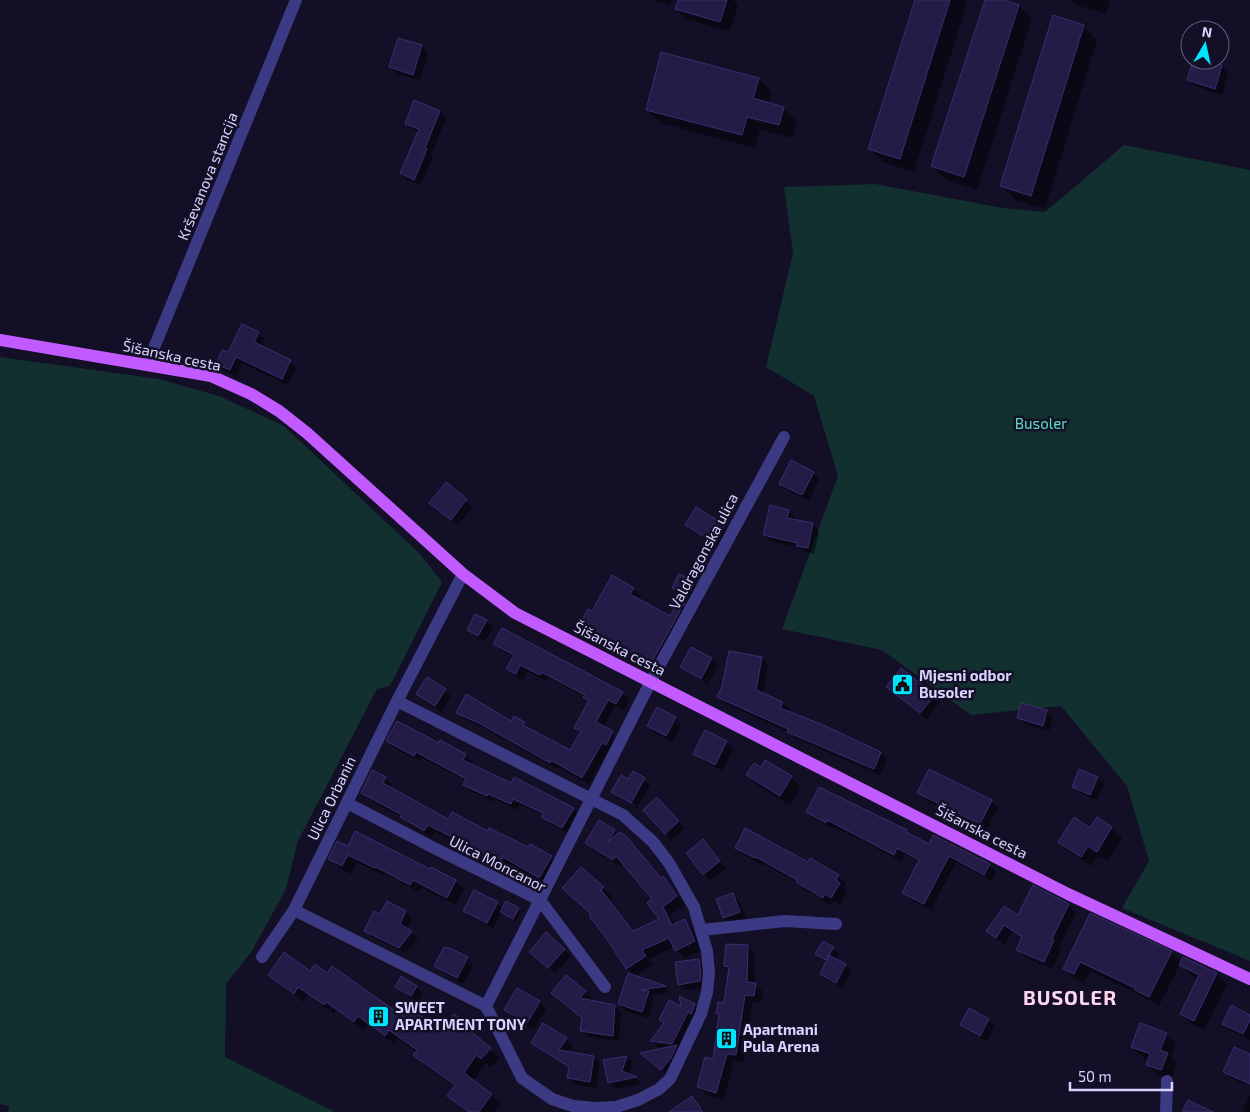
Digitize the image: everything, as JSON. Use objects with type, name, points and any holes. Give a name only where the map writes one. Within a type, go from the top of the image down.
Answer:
[{"type":"main road","name":"Šišanska cesta","points":[[0,340],[211,376],[251,394],[279,411],[307,433],[463,574],[515,613],[1068,894],[1250,979]]},
{"type":"street","name":"Krševanova stancija","points":[[147,365],[296,0]]},
{"type":"street","name":"Valdragonska ulica","points":[[651,681],[784,437]]},
{"type":"street","name":"Ulica Orbanin","points":[[262,957],[294,910],[397,701],[463,574]]},
{"type":"street","points":[[486,1006],[651,681]]},
{"type":"street","points":[[294,910],[486,1006],[522,1078],[552,1099],[573,1106],[616,1107],[638,1100],[659,1089],[670,1079],[700,1014],[707,992],[709,973],[707,951],[694,907],[669,863],[653,842],[623,815],[397,701]]},
{"type":"street","name":"Ulica Moncanor","points":[[347,803],[540,900],[605,987]]},
{"type":"street","points":[[702,930],[785,921],[836,924]]},
{"type":"street","points":[[1166,1112],[1167,1081]]},
{"type":"green space","name":"Busoler","points":[[1124,145],[1250,170],[1250,961],[1122,908],[1149,861],[1127,786],[1061,706],[971,715],[882,650],[782,629],[838,476],[814,396],[766,367],[793,253],[784,187],[875,184],[1003,208],[1045,212]]},
{"type":"green space","points":[[0,357],[159,379],[219,396],[284,426],[419,553],[442,582],[390,686],[377,689],[298,841],[286,889],[252,951],[226,984],[225,1057],[335,1112],[8,1112],[9,1106],[0,1104]]},
{"type":"building","points":[[678,0],[727,0],[720,22],[675,9]]},
{"type":"building","points":[[915,0],[950,0],[900,159],[868,149]]},
{"type":"building","points":[[985,0],[1005,0],[1019,5],[964,177],[931,166]]},
{"type":"building","points":[[1053,15],[1084,25],[1031,196],[1000,186]]},
{"type":"building","points":[[398,38],[422,45],[413,75],[389,67]]},
{"type":"building","points":[[661,52],[759,78],[753,98],[784,107],[779,125],[747,117],[742,135],[646,110]]},
{"type":"building","points":[[1190,70],[1221,70],[1215,89],[1187,80]]},
{"type":"building","points":[[414,100],[440,111],[414,180],[400,173],[419,129],[405,124]]},
{"type":"building","points":[[242,324],[259,332],[254,342],[291,360],[282,379],[236,357],[230,370],[216,364],[222,350],[228,352]]},
{"type":"building","points":[[791,460],[814,472],[802,495],[779,484]]},
{"type":"building","points":[[446,482],[467,499],[451,520],[429,503]]},
{"type":"building","points":[[770,505],[789,510],[787,518],[813,523],[808,548],[796,546],[797,543],[763,535]]},
{"type":"building","points":[[696,507],[725,525],[714,543],[685,525]]},
{"type":"building","points":[[679,574],[692,580],[684,594],[672,588]]},
{"type":"building","points":[[612,575],[634,588],[630,594],[670,616],[679,601],[684,604],[650,665],[579,626],[588,609],[592,611]]},
{"type":"building","points":[[475,614],[487,620],[478,636],[467,630]]},
{"type":"building","points":[[502,628],[623,692],[616,704],[608,700],[596,722],[613,731],[606,745],[602,743],[582,778],[551,760],[550,763],[477,722],[456,713],[466,694],[511,721],[514,716],[525,722],[523,725],[570,750],[581,731],[574,728],[589,700],[583,697],[585,695],[541,672],[540,675],[520,665],[516,674],[506,669],[514,655],[493,644]]},
{"type":"building","points":[[691,647],[712,658],[701,679],[680,667]]},
{"type":"building","points":[[729,651],[762,657],[756,690],[783,702],[780,708],[821,724],[881,752],[874,769],[787,732],[788,729],[717,697],[722,686]]},
{"type":"building","points":[[901,668],[935,695],[920,713],[886,687]]},
{"type":"building","points":[[427,677],[446,689],[435,706],[416,694]]},
{"type":"building","points":[[1021,703],[1047,710],[1043,726],[1017,718]]},
{"type":"building","points":[[657,707],[676,717],[666,736],[647,726]]},
{"type":"building","points":[[397,721],[439,743],[440,740],[466,754],[463,760],[511,783],[514,777],[574,808],[562,828],[541,817],[543,813],[513,799],[511,804],[463,785],[466,779],[416,752],[414,756],[386,741]]},
{"type":"building","points":[[705,730],[727,741],[715,765],[693,754]]},
{"type":"building","points":[[765,760],[792,776],[780,796],[746,775],[754,763],[761,767]]},
{"type":"building","points":[[929,769],[992,800],[980,824],[917,793]]},
{"type":"building","points":[[1079,769],[1098,777],[1090,795],[1072,787]]},
{"type":"building","points":[[372,770],[386,777],[383,783],[448,819],[452,812],[488,831],[489,828],[528,847],[530,844],[552,856],[539,878],[503,857],[501,862],[428,825],[424,831],[400,817],[402,815],[361,793]]},
{"type":"building","points":[[633,771],[645,778],[631,803],[611,792],[621,775],[628,779]]},
{"type":"building","points":[[819,787],[907,830],[906,832],[929,844],[933,835],[990,864],[984,875],[949,856],[924,904],[902,893],[919,860],[897,848],[894,855],[827,820],[826,823],[806,812]]},
{"type":"building","points":[[657,797],[679,821],[665,834],[643,810]]},
{"type":"building","points":[[1074,817],[1090,828],[1097,817],[1112,827],[1097,852],[1088,846],[1081,857],[1058,842]]},
{"type":"building","points":[[599,820],[615,830],[608,842],[619,832],[625,835],[661,878],[663,876],[677,896],[663,907],[672,925],[685,919],[695,941],[675,951],[669,938],[642,950],[646,956],[626,969],[607,939],[589,916],[591,914],[562,888],[581,867],[604,887],[601,890],[633,931],[659,919],[647,903],[652,899],[616,856],[613,860],[585,843]]},
{"type":"building","points":[[745,828],[808,862],[810,858],[839,875],[836,880],[840,883],[831,898],[825,894],[823,898],[796,882],[797,880],[756,857],[735,848]]},
{"type":"building","points":[[355,831],[456,880],[447,898],[413,880],[410,885],[348,855],[342,866],[328,859],[337,841],[348,846]]},
{"type":"building","points":[[703,839],[720,861],[703,875],[686,853]]},
{"type":"building","points":[[1033,885],[1069,904],[1052,939],[1054,940],[1044,962],[1016,950],[1022,937],[1004,925],[996,938],[986,931],[1004,906],[1018,915]]},
{"type":"building","points":[[474,890],[498,902],[487,923],[463,911]]},
{"type":"building","points":[[733,893],[740,912],[723,918],[716,899]]},
{"type":"building","points":[[387,901],[406,911],[400,924],[412,931],[399,948],[364,931],[374,911],[380,914]]},
{"type":"building","points":[[506,901],[519,908],[513,919],[500,912]]},
{"type":"building","points":[[1090,913],[1172,951],[1149,997],[1135,990],[1135,988],[1080,962],[1074,974],[1063,969]]},
{"type":"building","points":[[546,932],[565,949],[548,968],[529,952]]},
{"type":"building","points":[[823,941],[834,947],[826,960],[815,954]]},
{"type":"building","points":[[726,944],[748,945],[747,982],[756,983],[754,996],[745,995],[736,1055],[727,1054],[716,1093],[697,1087],[705,1057],[713,1059],[719,1014],[716,1014],[718,1002],[724,1003],[729,967],[724,966]]},
{"type":"building","points":[[444,947],[468,957],[457,978],[434,966]]},
{"type":"building","points":[[284,952],[310,971],[315,964],[327,973],[332,966],[401,1015],[407,1006],[442,1031],[454,1014],[467,1023],[464,1026],[491,1048],[481,1059],[476,1055],[464,1073],[492,1094],[479,1112],[469,1112],[447,1096],[455,1085],[413,1055],[417,1050],[389,1030],[385,1036],[358,1016],[354,1022],[326,1002],[324,1005],[298,987],[294,994],[268,975]]},
{"type":"building","points":[[829,955],[846,964],[836,983],[820,974]]},
{"type":"building","points":[[1183,957],[1217,973],[1194,1021],[1180,1014],[1199,975],[1179,965]]},
{"type":"building","points":[[699,959],[700,981],[678,985],[675,962]]},
{"type":"building","points":[[628,973],[666,986],[641,990],[649,991],[642,1012],[618,1004]]},
{"type":"building","points":[[566,975],[586,991],[580,998],[615,1005],[613,1036],[580,1031],[582,1018],[551,993]]},
{"type":"building","points":[[401,976],[417,986],[411,996],[395,987]]},
{"type":"building","points":[[517,988],[540,1001],[527,1023],[504,1010]]},
{"type":"building","points":[[679,996],[695,1004],[691,1014],[688,1012],[672,1044],[650,1041],[664,1023],[659,1020],[669,1000],[681,1006]]},
{"type":"building","points":[[1231,1005],[1250,1015],[1250,1020],[1243,1034],[1222,1024]]},
{"type":"building","points":[[969,1008],[989,1019],[980,1036],[960,1025]]},
{"type":"building","points":[[543,1023],[567,1038],[559,1050],[594,1056],[590,1082],[567,1078],[569,1067],[531,1043]]},
{"type":"building","points":[[1140,1023],[1167,1033],[1160,1050],[1168,1053],[1161,1070],[1146,1065],[1150,1054],[1131,1047]]},
{"type":"building","points":[[677,1045],[671,1058],[661,1070],[640,1053]]},
{"type":"building","points":[[1234,1047],[1250,1054],[1250,1084],[1223,1072]]},
{"type":"building","points":[[627,1056],[622,1071],[637,1077],[608,1083],[603,1060]]},
{"type":"building","points":[[692,1096],[703,1112],[669,1112]]},
{"type":"building","points":[[1188,1100],[1213,1112],[1182,1112]]},
{"type":"place","name":"Mjesni odbor Busoler","points":[[903,684]]},
{"type":"place","name":"SWEET APARTMENT TONY","points":[[379,1016]]},
{"type":"place","name":"Apartmani Pula Arena","points":[[727,1038]]},
{"type":"district","name":"BUSOLER","points":[[1070,997]]}]
